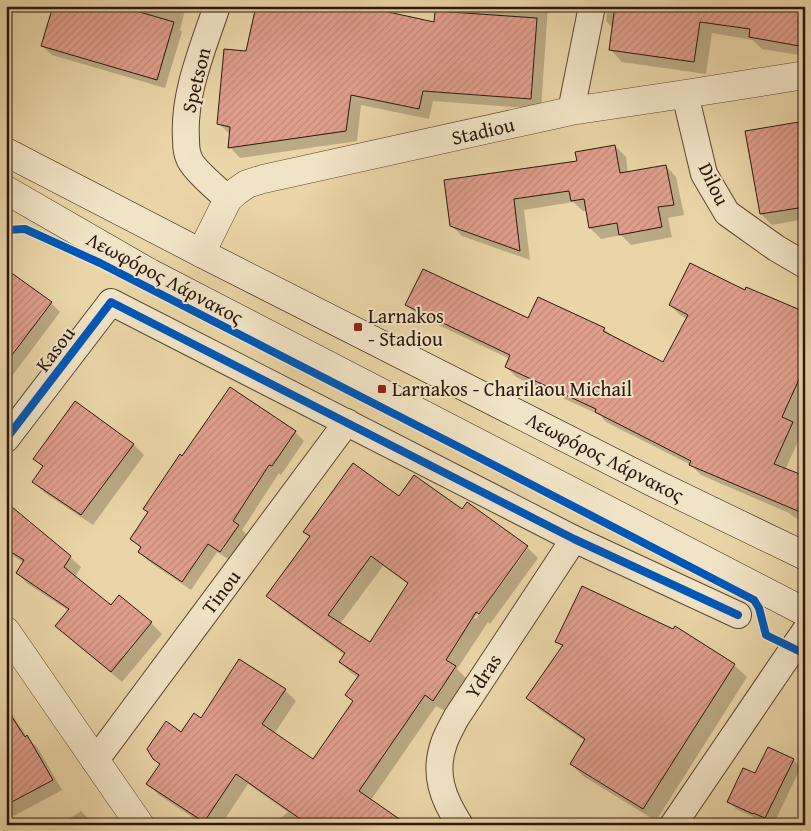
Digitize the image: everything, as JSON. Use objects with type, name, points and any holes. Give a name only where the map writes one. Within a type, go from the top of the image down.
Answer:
[{"type":"main road","name":"Stadiou","points":[[201,253],[228,199],[247,184],[263,179],[571,111],[805,75]]},
{"type":"main road","name":"Λεωφόρος Λάρνακος","points":[[6,152],[656,484],[805,556]]},
{"type":"main road","name":"Λεωφόρος Λάρνακος","points":[[12,197],[150,272],[805,612]]},
{"type":"main road","points":[[6,631],[140,825]]},
{"type":"street","name":"Spetson","points":[[217,6],[188,98],[185,127],[186,148],[189,159],[196,168],[228,199]]},
{"type":"street","points":[[571,111],[592,6]]},
{"type":"street","name":"Dilou","points":[[685,94],[704,174],[727,213],[776,248],[805,265]]},
{"type":"street","name":"Kasou","points":[[6,439],[111,302],[347,422]]},
{"type":"street","points":[[347,422],[574,539],[738,614]]},
{"type":"street","name":"Tinou","points":[[95,760],[347,422]]},
{"type":"street","name":"Ydras","points":[[460,825],[443,794],[439,776],[440,758],[444,742],[456,718],[574,539]]},
{"type":"street","points":[[673,825],[805,631]]},
{"type":"building","points":[[53,6],[119,6],[174,22],[157,80],[41,46]]},
{"type":"building","points":[[256,6],[361,6],[434,22],[435,11],[537,18],[531,99],[423,91],[419,109],[351,95],[346,131],[228,148],[230,127],[217,124],[224,49],[246,51]]},
{"type":"building","points":[[615,6],[805,6],[805,47],[749,37],[750,29],[700,22],[694,62],[609,50]]},
{"type":"building","points":[[805,121],[805,207],[760,214],[745,131]]},
{"type":"building","points":[[615,145],[620,173],[666,165],[674,205],[658,207],[662,227],[619,235],[617,223],[589,228],[584,199],[571,201],[569,191],[514,199],[520,251],[450,226],[444,180],[577,161],[575,152]]},
{"type":"building","points":[[690,263],[745,290],[746,287],[805,312],[805,366],[782,417],[793,422],[774,464],[805,476],[805,514],[689,465],[691,461],[595,412],[596,409],[505,367],[510,355],[405,305],[423,269],[528,318],[538,297],[605,328],[603,331],[663,362],[688,315],[669,305]]},
{"type":"building","points":[[6,269],[52,302],[6,363]]},
{"type":"building","points":[[230,387],[296,431],[272,466],[269,465],[233,521],[239,525],[220,552],[208,544],[182,582],[138,552],[141,547],[130,539],[148,512],[143,509],[180,454],[182,456]]},
{"type":"building","points":[[75,401],[134,444],[81,515],[32,482],[43,466],[33,459]]},
{"type":"building","points":[[353,463],[399,496],[414,475],[462,509],[467,502],[528,546],[479,614],[476,612],[446,660],[456,666],[433,701],[425,695],[359,791],[408,825],[309,825],[236,774],[204,822],[146,784],[160,764],[153,759],[147,749],[166,721],[181,732],[194,713],[201,718],[239,659],[286,689],[262,724],[313,759],[353,701],[345,695],[359,675],[339,662],[345,653],[266,596],[310,536],[303,532]],"holes":[[[371,556],[408,583],[370,642],[328,615]]]},
{"type":"building","points":[[6,502],[71,556],[64,567],[111,605],[119,595],[152,622],[111,672],[55,626],[69,609],[16,573],[24,560],[6,549]]},
{"type":"building","points":[[582,586],[673,629],[675,626],[735,664],[643,809],[570,764],[585,739],[526,698],[563,645],[555,642]]},
{"type":"building","points":[[6,708],[25,737],[27,735],[53,780],[6,805]]},
{"type":"building","points":[[768,747],[794,759],[765,818],[727,802],[743,768],[755,773]]},
{"type":"cycle path","points":[[6,230],[25,229],[100,263],[754,600],[759,608],[766,635],[805,654]]},
{"type":"cycle path","points":[[6,439],[111,302],[574,539],[738,615]]},
{"type":"place","name":"Larnakos - Stadiou","points":[[358,327]]},
{"type":"place","name":"Larnakos - Charilaou Michail","points":[[382,389]]}]
